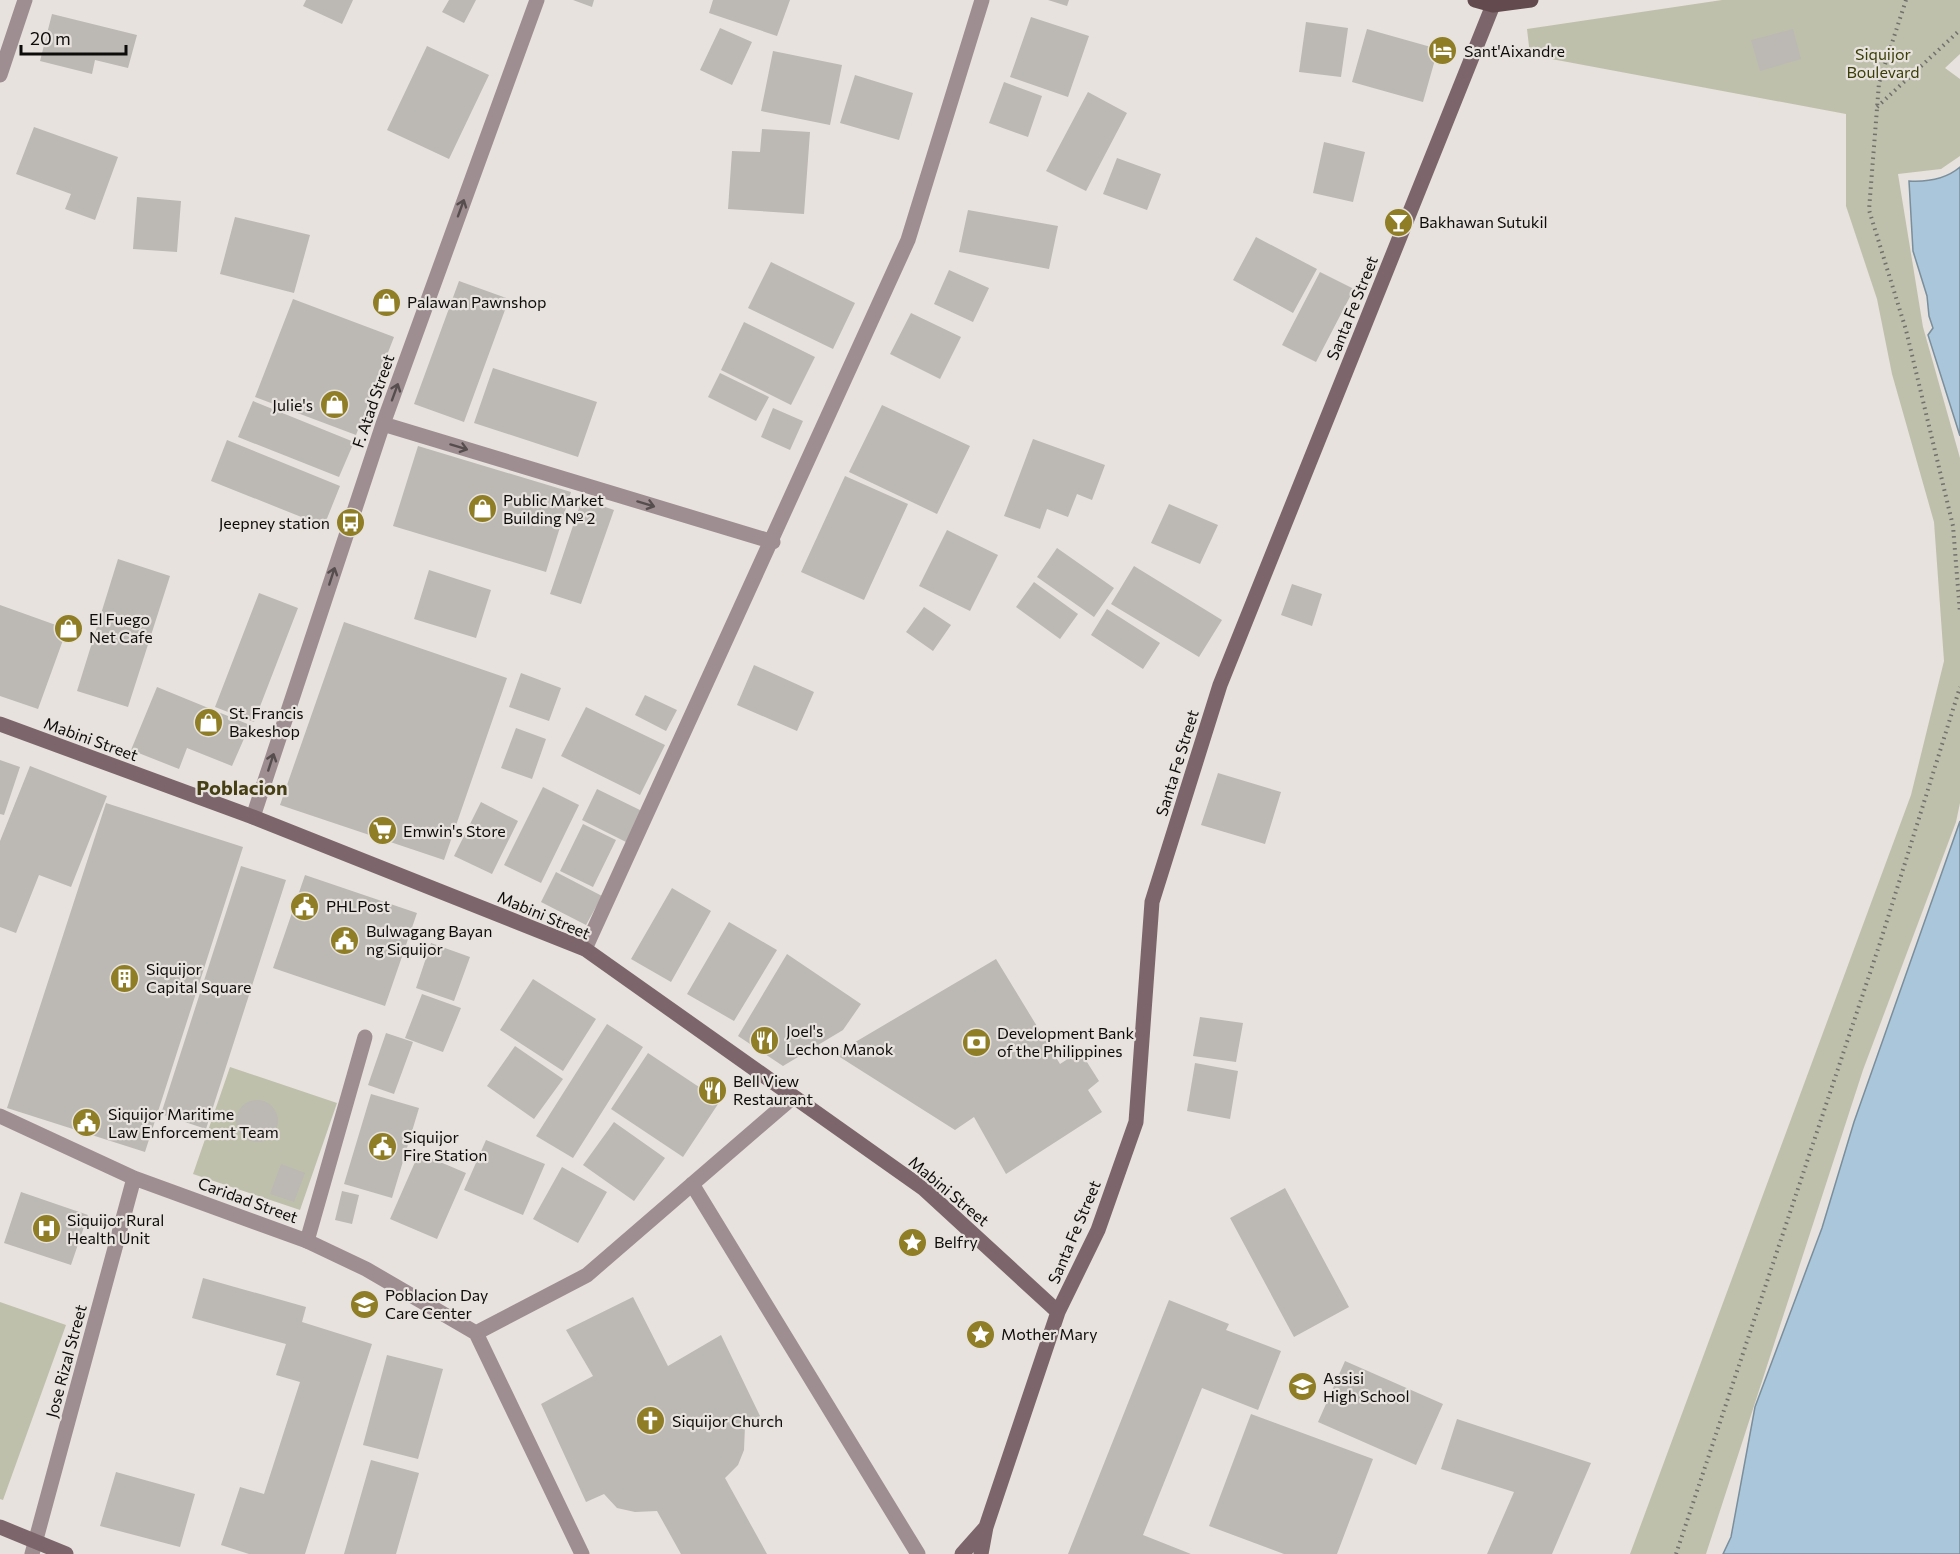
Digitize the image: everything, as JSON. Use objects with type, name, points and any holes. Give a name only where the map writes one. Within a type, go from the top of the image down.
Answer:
[{"type":"main road","points":[[1475,0],[1493,5],[1531,0]]},
{"type":"street","points":[[0,75],[25,0]]},
{"type":"street","name":"F. Atad Street","points":[[253,817],[383,424],[537,0]]},
{"type":"street","points":[[585,950],[773,543],[908,240],[982,0]]},
{"type":"street","name":"Santa Fe Street","points":[[981,1554],[986,1527],[1059,1312],[1098,1230],[1136,1122],[1152,902],[1220,685],[1493,5]]},
{"type":"street","points":[[383,424],[773,543]]},
{"type":"street","name":"Mabini Street","points":[[0,724],[253,817],[585,950],[924,1189],[1059,1312]]},
{"type":"street","points":[[307,1241],[365,1037]]},
{"type":"street","points":[[582,1554],[476,1333],[587,1275],[792,1098]]},
{"type":"street","name":"Caridad Street","points":[[0,1116],[134,1178],[307,1241],[366,1269],[476,1333]]},
{"type":"street","name":"Jose Rizal Street","points":[[34,1548],[134,1178]]},
{"type":"street","points":[[692,1185],[918,1554]]},
{"type":"street","points":[[0,1527],[34,1548],[66,1554]]},
{"type":"street","points":[[962,1554],[986,1527]]},
{"type":"path","points":[[1906,0],[1879,83],[1869,210],[1906,330],[1953,526],[1960,613]]},
{"type":"path","points":[[1877,108],[1960,30]]},
{"type":"path","points":[[1676,1554],[1880,943],[1960,687]]},
{"type":"green space","name":"Siquijor Boulevard","points":[[1722,0],[1960,0],[1960,54],[1945,68],[1960,79],[1960,156],[1941,169],[1898,174],[1923,327],[1960,458],[1960,803],[1956,822],[1863,1070],[1706,1554],[1630,1554],[1911,795],[1944,661],[1934,522],[1892,374],[1877,299],[1846,206],[1846,114],[1530,55],[1527,29]]},
{"type":"green space","points":[[230,1067],[337,1103],[300,1210],[193,1174]]},
{"type":"green space","points":[[0,1302],[66,1325],[3,1500],[0,1499]]},
{"type":"water","points":[[1960,167],[1960,436],[1928,335],[1933,328],[1927,296],[1913,251],[1909,181],[1936,179]]},
{"type":"water","points":[[1960,821],[1960,1554],[1723,1554],[1731,1537],[1755,1407],[1822,1228],[1854,1122]]},
{"type":"building","points":[[306,0],[353,0],[342,24],[303,6]]},
{"type":"building","points":[[449,0],[476,0],[464,23],[442,12]]},
{"type":"building","points":[[573,0],[594,0],[592,7]]},
{"type":"building","points":[[713,0],[790,0],[777,36],[709,13]]},
{"type":"building","points":[[1048,0],[1069,0],[1067,6]]},
{"type":"building","points":[[52,14],[137,35],[128,68],[95,60],[92,74],[40,61]]},
{"type":"building","points":[[1031,17],[1089,36],[1068,97],[1010,77]]},
{"type":"building","points":[[1306,22],[1348,28],[1341,77],[1299,72]]},
{"type":"building","points":[[720,28],[752,42],[732,85],[700,70]]},
{"type":"building","points":[[1367,29],[1438,49],[1423,102],[1352,82]]},
{"type":"building","points":[[1793,29],[1801,59],[1760,71],[1751,40]]},
{"type":"building","points":[[427,46],[489,75],[449,159],[387,130]]},
{"type":"building","points":[[773,51],[842,65],[830,125],[761,111]]},
{"type":"building","points":[[855,75],[913,93],[899,140],[840,123]]},
{"type":"building","points":[[1004,82],[1042,96],[1028,137],[989,123]]},
{"type":"building","points":[[1088,92],[1127,113],[1086,191],[1046,171]]},
{"type":"building","points":[[34,127],[118,157],[95,220],[65,209],[71,194],[16,174]]},
{"type":"building","points":[[762,129],[810,132],[804,214],[728,209],[732,151],[760,152]]},
{"type":"building","points":[[1324,142],[1365,152],[1353,202],[1313,193]]},
{"type":"building","points":[[1117,158],[1161,174],[1147,210],[1103,194]]},
{"type":"building","points":[[137,197],[181,201],[177,252],[133,249]]},
{"type":"building","points":[[968,210],[1058,226],[1049,269],[959,252]]},
{"type":"building","points":[[235,217],[310,235],[294,293],[220,274]]},
{"type":"building","points":[[1256,237],[1317,269],[1293,313],[1233,280]]},
{"type":"building","points":[[771,262],[855,303],[833,349],[748,308]]},
{"type":"building","points":[[949,270],[989,288],[973,322],[934,304]]},
{"type":"building","points":[[1320,272],[1354,289],[1316,362],[1282,345]]},
{"type":"building","points":[[459,281],[509,299],[464,422],[414,404]]},
{"type":"building","points":[[293,299],[394,337],[356,435],[255,397]]},
{"type":"building","points":[[911,313],[961,337],[940,379],[890,354]]},
{"type":"building","points":[[744,322],[815,357],[791,405],[721,370]]},
{"type":"building","points":[[493,368],[597,402],[578,457],[474,423]]},
{"type":"building","points":[[720,373],[769,397],[756,421],[708,397]]},
{"type":"building","points":[[253,401],[354,442],[339,477],[238,437]]},
{"type":"building","points":[[882,405],[970,446],[937,514],[849,472]]},
{"type":"building","points":[[773,408],[803,421],[790,450],[761,437]]},
{"type":"building","points":[[1033,439],[1105,465],[1092,500],[1077,494],[1068,517],[1047,509],[1040,529],[1004,516]]},
{"type":"building","points":[[227,440],[340,486],[324,526],[211,481]]},
{"type":"building","name":"Public Market Building № 2","points":[[418,446],[571,492],[546,572],[393,526]]},
{"type":"building","points":[[845,476],[908,504],[864,600],[801,572]]},
{"type":"building","points":[[582,499],[614,510],[581,604],[550,594]]},
{"type":"building","points":[[1169,504],[1218,525],[1200,564],[1151,543]]},
{"type":"building","points":[[947,530],[998,555],[970,611],[919,586]]},
{"type":"building","points":[[1057,548],[1114,588],[1094,617],[1037,577]]},
{"type":"building","points":[[118,559],[170,576],[128,707],[77,691]]},
{"type":"building","points":[[1134,566],[1222,620],[1199,657],[1111,604]]},
{"type":"building","points":[[429,570],[491,590],[476,638],[414,619]]},
{"type":"building","points":[[1034,582],[1078,614],[1060,639],[1016,607]]},
{"type":"building","points":[[1292,584],[1322,594],[1312,626],[1281,615]]},
{"type":"building","points":[[259,593],[298,608],[254,722],[215,707]]},
{"type":"building","points":[[0,605],[67,629],[38,709],[0,696]]},
{"type":"building","points":[[924,607],[951,625],[933,651],[906,632]]},
{"type":"building","points":[[1107,609],[1160,643],[1143,669],[1091,635]]},
{"type":"building","points":[[344,622],[507,678],[444,860],[280,805]]},
{"type":"building","points":[[754,665],[814,692],[797,731],[737,705]]},
{"type":"building","points":[[521,673],[561,688],[549,721],[509,707]]},
{"type":"building","points":[[157,687],[250,725],[232,766],[187,748],[179,769],[131,750]]},
{"type":"building","points":[[645,695],[677,710],[666,731],[635,715]]},
{"type":"building","points":[[586,707],[665,745],[640,795],[561,756]]},
{"type":"building","points":[[516,728],[546,739],[532,779],[501,768]]},
{"type":"building","points":[[0,760],[20,767],[4,815],[0,814]]},
{"type":"building","points":[[30,766],[107,796],[71,887],[39,875],[16,933],[0,927],[0,841]]},
{"type":"building","points":[[1218,773],[1281,792],[1265,844],[1201,825]]},
{"type":"building","points":[[543,787],[579,805],[541,883],[504,865]]},
{"type":"building","points":[[597,789],[642,811],[626,842],[582,820]]},
{"type":"building","points":[[481,802],[518,821],[492,874],[454,856]]},
{"type":"building","name":"Siquijor Capital Square","points":[[106,803],[243,847],[145,1152],[7,1108]]},
{"type":"building","points":[[583,824],[616,840],[593,887],[560,871]]},
{"type":"building","points":[[241,866],[286,880],[206,1129],[161,1114]]},
{"type":"building","points":[[556,872],[602,896],[586,925],[541,902]]},
{"type":"building","name":"Bulwagang Bayan ng Siquijor","points":[[305,875],[417,913],[385,1006],[273,968]]},
{"type":"building","points":[[672,888],[711,911],[671,982],[631,959]]},
{"type":"building","points":[[729,922],[777,950],[734,1021],[687,994]]},
{"type":"building","points":[[431,943],[470,957],[454,1001],[416,988]]},
{"type":"building","points":[[787,954],[861,1004],[843,1030],[783,1066],[738,1036]]},
{"type":"building","points":[[996,959],[1060,1064],[1080,1051],[1099,1081],[1088,1090],[1102,1112],[1006,1174],[974,1117],[955,1130],[835,1054]]},
{"type":"building","points":[[533,979],[596,1019],[563,1071],[500,1030]]},
{"type":"building","points":[[422,994],[461,1008],[443,1052],[405,1038]]},
{"type":"building","points":[[1200,1017],[1243,1023],[1236,1062],[1193,1056]]},
{"type":"building","points":[[607,1024],[643,1047],[573,1158],[536,1136]]},
{"type":"building","points":[[386,1033],[413,1042],[394,1094],[368,1085]]},
{"type":"building","points":[[515,1046],[563,1079],[534,1119],[487,1086]]},
{"type":"building","points":[[648,1053],[720,1101],[683,1157],[611,1109]]},
{"type":"building","points":[[1195,1063],[1238,1071],[1230,1119],[1187,1111]]},
{"type":"building","name":"Siquijor Fire Station","points":[[371,1094],[419,1108],[392,1198],[344,1184]]},
{"type":"building","points":[[257,1100],[272,1106],[278,1121],[272,1136],[257,1142],[242,1136],[236,1121],[242,1106]]},
{"type":"building","points":[[614,1122],[665,1158],[634,1201],[583,1165]]},
{"type":"building","points":[[486,1140],[545,1164],[523,1215],[464,1190]]},
{"type":"building","points":[[419,1153],[466,1173],[437,1239],[390,1219]]},
{"type":"building","points":[[281,1164],[305,1173],[294,1202],[270,1194]]},
{"type":"building","points":[[562,1167],[607,1192],[578,1243],[533,1219]]},
{"type":"building","points":[[1285,1188],[1349,1307],[1294,1337],[1230,1218]]},
{"type":"building","points":[[342,1191],[359,1195],[352,1224],[335,1220]]},
{"type":"building","name":"Siquijor Rural Health Unit","points":[[21,1192],[88,1215],[71,1265],[4,1243]]},
{"type":"building","points":[[203,1278],[306,1307],[302,1322],[372,1344],[305,1554],[249,1554],[221,1545],[240,1487],[264,1494],[300,1382],[276,1375],[286,1344],[192,1318]]},
{"type":"building","name":"Siquijor Church","points":[[633,1297],[668,1366],[721,1335],[760,1416],[745,1426],[744,1450],[738,1465],[725,1478],[767,1554],[681,1554],[657,1511],[635,1512],[617,1508],[604,1494],[586,1502],[541,1404],[593,1376],[566,1330]]},
{"type":"building","points":[[1169,1300],[1229,1324],[1226,1330],[1281,1351],[1258,1410],[1202,1388],[1143,1535],[1191,1554],[1068,1554]]},
{"type":"building","points":[[387,1355],[443,1369],[418,1459],[363,1445]]},
{"type":"building","points":[[1345,1361],[1443,1404],[1416,1465],[1318,1422]]},
{"type":"building","points":[[1251,1414],[1373,1459],[1337,1554],[1284,1554],[1209,1526]]},
{"type":"building","points":[[1457,1419],[1591,1463],[1552,1554],[1487,1554],[1514,1492],[1441,1469]]},
{"type":"building","points":[[371,1460],[419,1473],[396,1554],[344,1554]]},
{"type":"building","points":[[116,1472],[195,1494],[180,1547],[100,1526]]},
{"type":"place","name":"Sant'Aixandre","points":[[1443,51]]},
{"type":"place","name":"Bakhawan Sutukil","points":[[1398,222]]},
{"type":"place","name":"Palawan Pawnshop","points":[[386,302]]},
{"type":"place","name":"Julie's","points":[[334,405]]},
{"type":"place","name":"Public Market Building № 2","points":[[482,509]]},
{"type":"place","name":"Jeepney station","points":[[351,523]]},
{"type":"place","name":"El Fuego Net Cafe","points":[[68,628]]},
{"type":"place","name":"St. Francis Bakeshop","points":[[208,722]]},
{"type":"place","name":"Emwin's Store","points":[[382,831]]},
{"type":"place","name":"PHLPost","points":[[305,906]]},
{"type":"place","name":"Bulwagang Bayan ng Siquijor","points":[[345,940]]},
{"type":"place","name":"Siquijor Capital Square","points":[[125,978]]},
{"type":"place","name":"Joel's Lechon Manok","points":[[765,1040]]},
{"type":"place","name":"Development Bank of the Philippines","points":[[976,1042]]},
{"type":"place","name":"Bell View Restaurant","points":[[712,1090]]},
{"type":"place","name":"Siquijor Maritime Law Enforcement Team","points":[[87,1123]]},
{"type":"place","name":"Siquijor Fire Station","points":[[382,1146]]},
{"type":"place","name":"Siquijor Rural Health Unit","points":[[46,1229]]},
{"type":"place","name":"Belfry","points":[[913,1242]]},
{"type":"place","name":"Poblacion Day Care Center","points":[[364,1304]]},
{"type":"place","name":"Mother Mary","points":[[980,1334]]},
{"type":"place","name":"Assisi High School","points":[[1302,1387]]},
{"type":"place","name":"Siquijor Church","points":[[651,1421]]},
{"type":"district","name":"Poblacion","points":[[242,788]]}]
